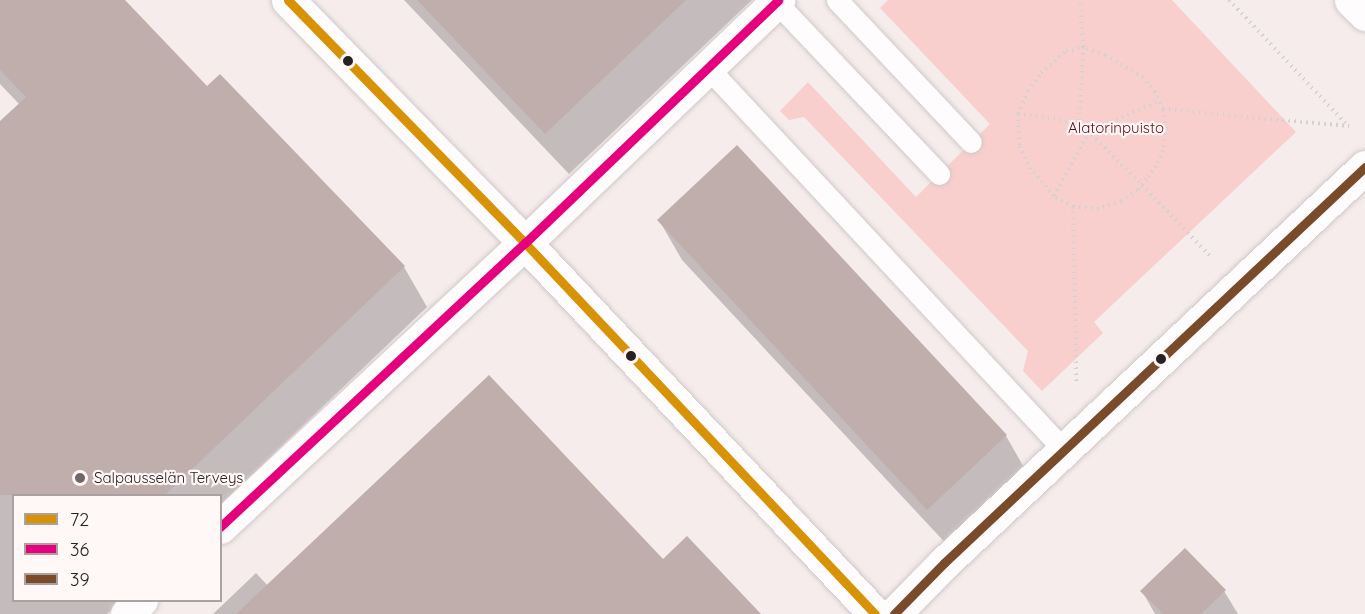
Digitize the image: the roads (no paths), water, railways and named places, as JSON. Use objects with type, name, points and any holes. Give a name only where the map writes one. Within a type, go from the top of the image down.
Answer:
[{"type":"street","points":[[288,0],[525,243],[875,614]]},
{"type":"street","points":[[1352,0],[1365,14]]},
{"type":"street","points":[[222,524],[525,243],[777,1]]},
{"type":"street","points":[[894,614],[944,563],[1365,167]]},
{"type":"street","points":[[127,614],[139,602]]},
{"type":"lane","points":[[837,0],[971,142]]},
{"type":"lane","points":[[777,1],[939,174]]},
{"type":"lane","points":[[708,68],[1065,451]]},
{"type":"place","name":"Salpausselän Terveys","points":[[80,478]]},
{"type":"park label","name":"Alatorinpuisto","points":[[1116,128]]}]
